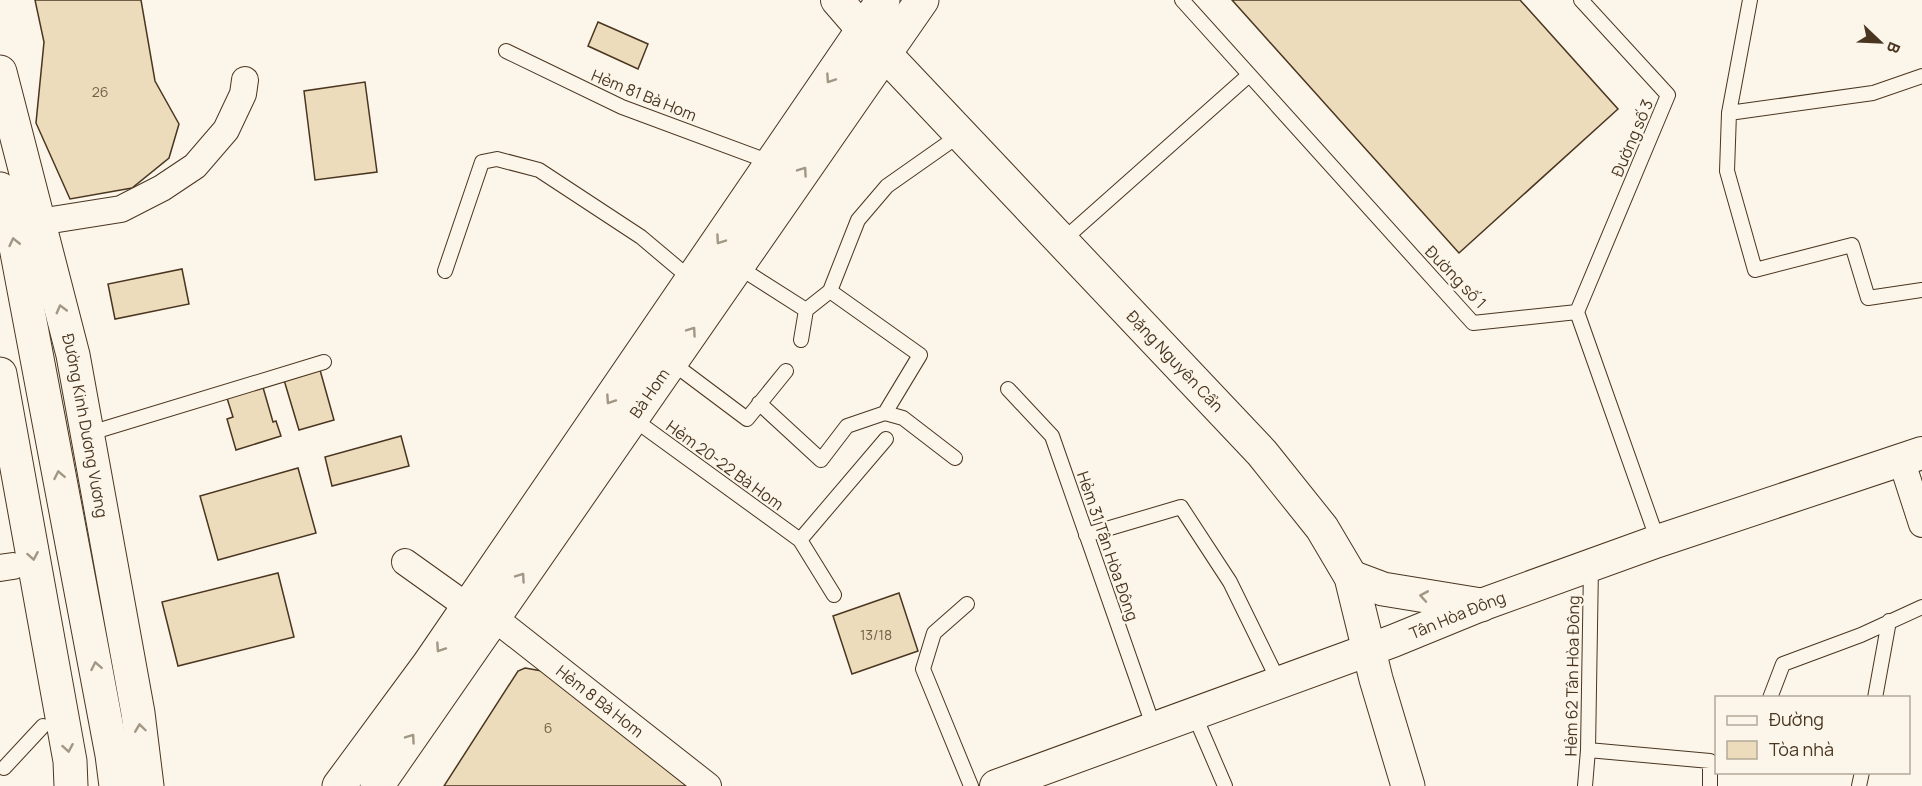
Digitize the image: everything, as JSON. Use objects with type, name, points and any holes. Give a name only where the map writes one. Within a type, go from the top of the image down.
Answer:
[{"type":"main road","name":"Bà Hom","points":[[339,786],[429,664],[481,612],[632,418],[671,362],[737,266],[874,42],[883,0]]},
{"type":"main road","name":"Bà Hom","points":[[377,786],[481,612],[692,280],[773,163],[874,42],[922,0]]},
{"type":"main road","name":"Đặng Nguyên Cẩn","points":[[874,42],[1262,453],[1322,528],[1350,577],[1368,649],[1408,786]]},
{"type":"main road","name":"Đường Kinh Dương Vương","points":[[0,72],[73,355],[150,780]]},
{"type":"main road","name":"Đường Kinh Dương Vương","points":[[0,189],[15,242],[116,786]]},
{"type":"main road","points":[[0,374],[70,761],[55,784]]},
{"type":"main road","points":[[0,504],[6,567],[55,784]]},
{"type":"main road","points":[[1350,577],[1383,589],[1481,605]]},
{"type":"street","name":"Đặng Nguyên Cẩn","points":[[837,0],[874,42]]},
{"type":"street","points":[[39,222],[121,209],[162,188],[195,166],[226,130],[243,94],[245,80]]},
{"type":"street","points":[[1912,456],[1922,524]]},
{"type":"street","name":"Tân Hòa Đông","points":[[996,786],[1658,541],[1912,456]]},
{"type":"street","name":"Hẻm 8 Bà Hom","points":[[405,562],[481,612],[708,786]]},
{"type":"lane","name":"Đường số 1","points":[[1182,0],[1473,323],[1577,312]]},
{"type":"lane","points":[[1750,0],[1729,113],[1727,171],[1755,270],[1852,245],[1868,298],[1922,290]]},
{"type":"lane","name":"Đường số 3","points":[[1577,312],[1668,95],[1584,1]]},
{"type":"lane","name":"Hẻm 81 Bà Hom","points":[[506,51],[622,107],[773,163]]},
{"type":"lane","points":[[1062,241],[1250,75]]},
{"type":"lane","points":[[1729,113],[1873,93],[1922,76]]},
{"type":"lane","points":[[801,340],[806,310],[830,291],[858,220],[887,186],[961,134]]},
{"type":"lane","points":[[445,271],[482,162],[497,159],[539,170],[641,237],[692,280]]},
{"type":"lane","points":[[737,266],[806,310]]},
{"type":"lane","points":[[830,291],[920,355],[885,413]]},
{"type":"lane","points":[[1577,312],[1658,541]]},
{"type":"lane","points":[[87,434],[324,362]]},
{"type":"lane","points":[[671,362],[747,418],[786,371]]},
{"type":"lane","name":"Hẻm 31 Tân Hòa Đông","points":[[1008,389],[1052,436],[1154,728]]},
{"type":"lane","points":[[759,403],[821,460],[847,426],[885,413],[903,417],[955,458]]},
{"type":"lane","name":"Hẻm 20-22 Bà Hom","points":[[632,418],[800,540],[834,595]]},
{"type":"lane","points":[[800,540],[886,439]]},
{"type":"lane","points":[[1086,535],[1181,507],[1230,582],[1279,682]]},
{"type":"lane","name":"Hẻm 62 Tân Hòa Đông","points":[[1585,786],[1588,750],[1591,566]]},
{"type":"lane","points":[[967,604],[934,633],[923,669],[971,786]]},
{"type":"lane","points":[[1771,696],[1783,664],[1861,635],[1922,607]]},
{"type":"lane","points":[[1875,696],[1889,621]]},
{"type":"lane","points":[[1194,714],[1225,786]]},
{"type":"lane","points":[[4,768],[43,726]]},
{"type":"lane","points":[[1588,750],[1713,760],[1710,786]]},
{"type":"building","points":[[35,0],[141,0],[155,81],[179,124],[169,158],[132,188],[70,199],[36,123],[44,42]]},
{"type":"building","points":[[1232,0],[1520,0],[1618,109],[1459,253]]},
{"type":"building","points":[[598,22],[648,44],[638,69],[588,46]]},
{"type":"building","points":[[365,82],[377,172],[315,180],[304,91]]},
{"type":"building","points":[[182,269],[189,304],[115,319],[108,284]]},
{"type":"building","points":[[320,370],[334,420],[299,430],[284,380]]},
{"type":"building","points":[[262,384],[273,422],[276,421],[281,436],[236,450],[227,419],[233,417],[226,395]]},
{"type":"building","points":[[401,436],[409,466],[332,486],[325,457]]},
{"type":"building","points":[[298,468],[316,533],[218,560],[200,496]]},
{"type":"building","points":[[278,573],[294,637],[178,666],[162,602]]},
{"type":"building","points":[[899,593],[918,651],[852,674],[833,616]]},
{"type":"building","points":[[525,668],[542,671],[687,786],[444,786],[518,671]]}]
